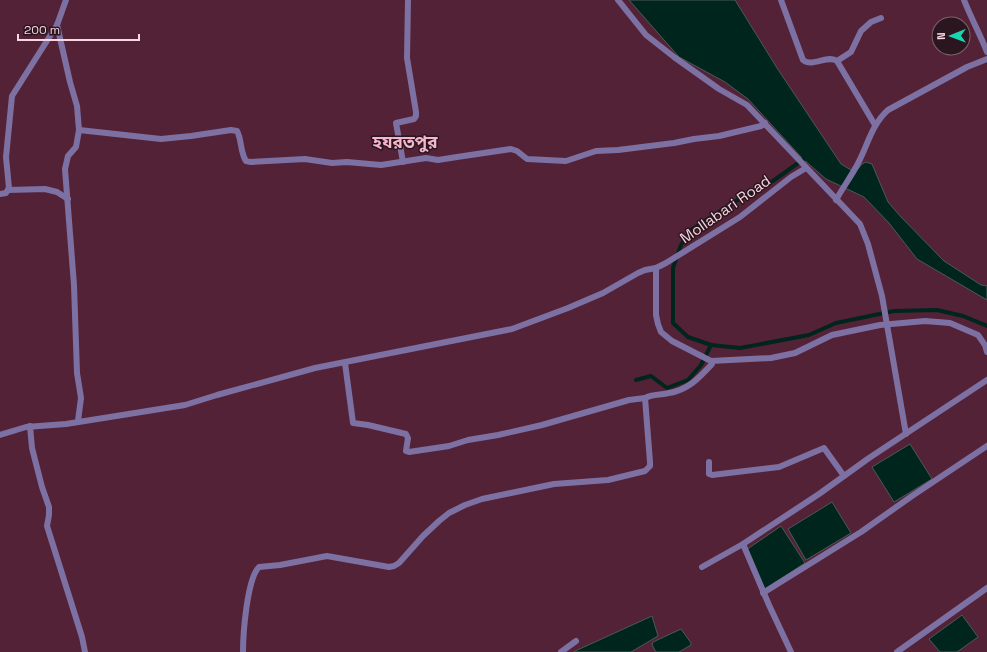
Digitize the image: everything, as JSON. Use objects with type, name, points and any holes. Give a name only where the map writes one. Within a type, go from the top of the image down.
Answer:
[{"type":"street","points":[[8,190],[9,181],[6,157],[12,96],[57,25],[66,0]]},
{"type":"street","points":[[403,162],[395,125],[398,122],[414,119],[416,116],[407,58],[408,0]]},
{"type":"street","points":[[618,0],[646,35],[719,89],[747,105],[860,224],[868,244],[884,307],[906,434]]},
{"type":"street","points":[[781,0],[803,60],[808,63],[832,59],[837,61],[875,125]]},
{"type":"street","points":[[964,0],[987,52]]},
{"type":"street","points":[[837,61],[851,52],[861,31],[870,22],[881,18]]},
{"type":"street","points":[[57,25],[77,106],[79,130],[76,147],[68,156],[65,169],[74,285],[77,373],[81,398],[78,421]]},
{"type":"street","points":[[836,200],[856,168],[881,115],[967,67],[987,59]]},
{"type":"street","points":[[79,130],[161,138],[191,136],[224,130],[237,131],[246,161],[305,159],[332,163],[347,162],[381,165],[426,158],[438,160],[512,149],[517,151],[527,160],[566,161],[596,152],[719,136],[761,126],[765,123]]},
{"type":"street","name":"Mollabari Road","points":[[0,435],[30,426],[66,424],[185,405],[302,372],[512,329],[568,308],[603,292],[638,273],[656,268],[666,263],[740,216],[791,177],[802,164]]},
{"type":"street","points":[[0,194],[6,193],[8,190],[45,189],[57,192],[68,199]]},
{"type":"street","points":[[656,268],[656,315],[661,332],[672,341],[711,360],[750,360],[781,356],[794,353],[832,335],[887,323],[925,321],[950,323],[978,335],[985,345],[987,352]]},
{"type":"street","points":[[345,363],[348,395],[353,423],[406,434],[408,438],[406,451],[409,452],[449,446],[468,440],[505,434],[566,419],[629,400],[681,391],[702,376],[712,364],[711,360]]},
{"type":"street","points":[[702,567],[743,544],[987,380]]},
{"type":"street","points":[[243,652],[244,627],[249,595],[256,570],[259,567],[280,565],[327,556],[389,568],[394,566],[407,555],[424,536],[450,513],[482,498],[560,484],[608,480],[637,474],[648,469],[650,462],[644,406],[645,398]]},
{"type":"street","points":[[30,426],[32,448],[42,487],[50,507],[50,516],[46,526],[82,637],[85,652]]},
{"type":"street","points":[[763,593],[861,532],[987,446]]},
{"type":"street","points":[[709,462],[709,474],[712,475],[779,467],[824,448],[844,476]]},
{"type":"street","points":[[743,544],[763,593],[791,652]]},
{"type":"street","points":[[897,652],[987,588]]},
{"type":"street","points":[[561,652],[576,641]]},
{"type":"shaded area","points":[[629,0],[735,0],[777,68],[841,164],[851,170],[858,169],[866,162],[872,164],[888,202],[944,261],[981,285],[987,286],[987,300],[917,259],[889,223],[864,197],[826,179],[802,158],[748,99],[725,82],[679,57]]},
{"type":"shaded area","points":[[910,444],[932,479],[894,502],[872,467]]},
{"type":"shaded area","points":[[832,502],[851,533],[806,560],[788,529]]},
{"type":"shaded area","points":[[781,526],[805,563],[765,589],[746,550]]},
{"type":"shaded area","points":[[962,615],[978,637],[957,652],[940,652],[929,639]]},
{"type":"shaded area","points":[[652,616],[658,636],[631,652],[573,652]]},
{"type":"shaded area","points":[[681,629],[691,645],[679,652],[656,652],[652,645],[653,642]]},
{"type":"waterway","points":[[808,156],[773,181],[736,201],[691,230],[681,245],[673,268],[673,323],[688,337],[711,345],[740,348],[809,335],[836,323],[894,311],[937,310],[963,316],[987,326]]},
{"type":"waterway","points":[[636,380],[651,376],[667,388],[688,380],[701,365],[711,345]]},
{"type":"district","name":"হযরতপুর","points":[[405,142]]}]
